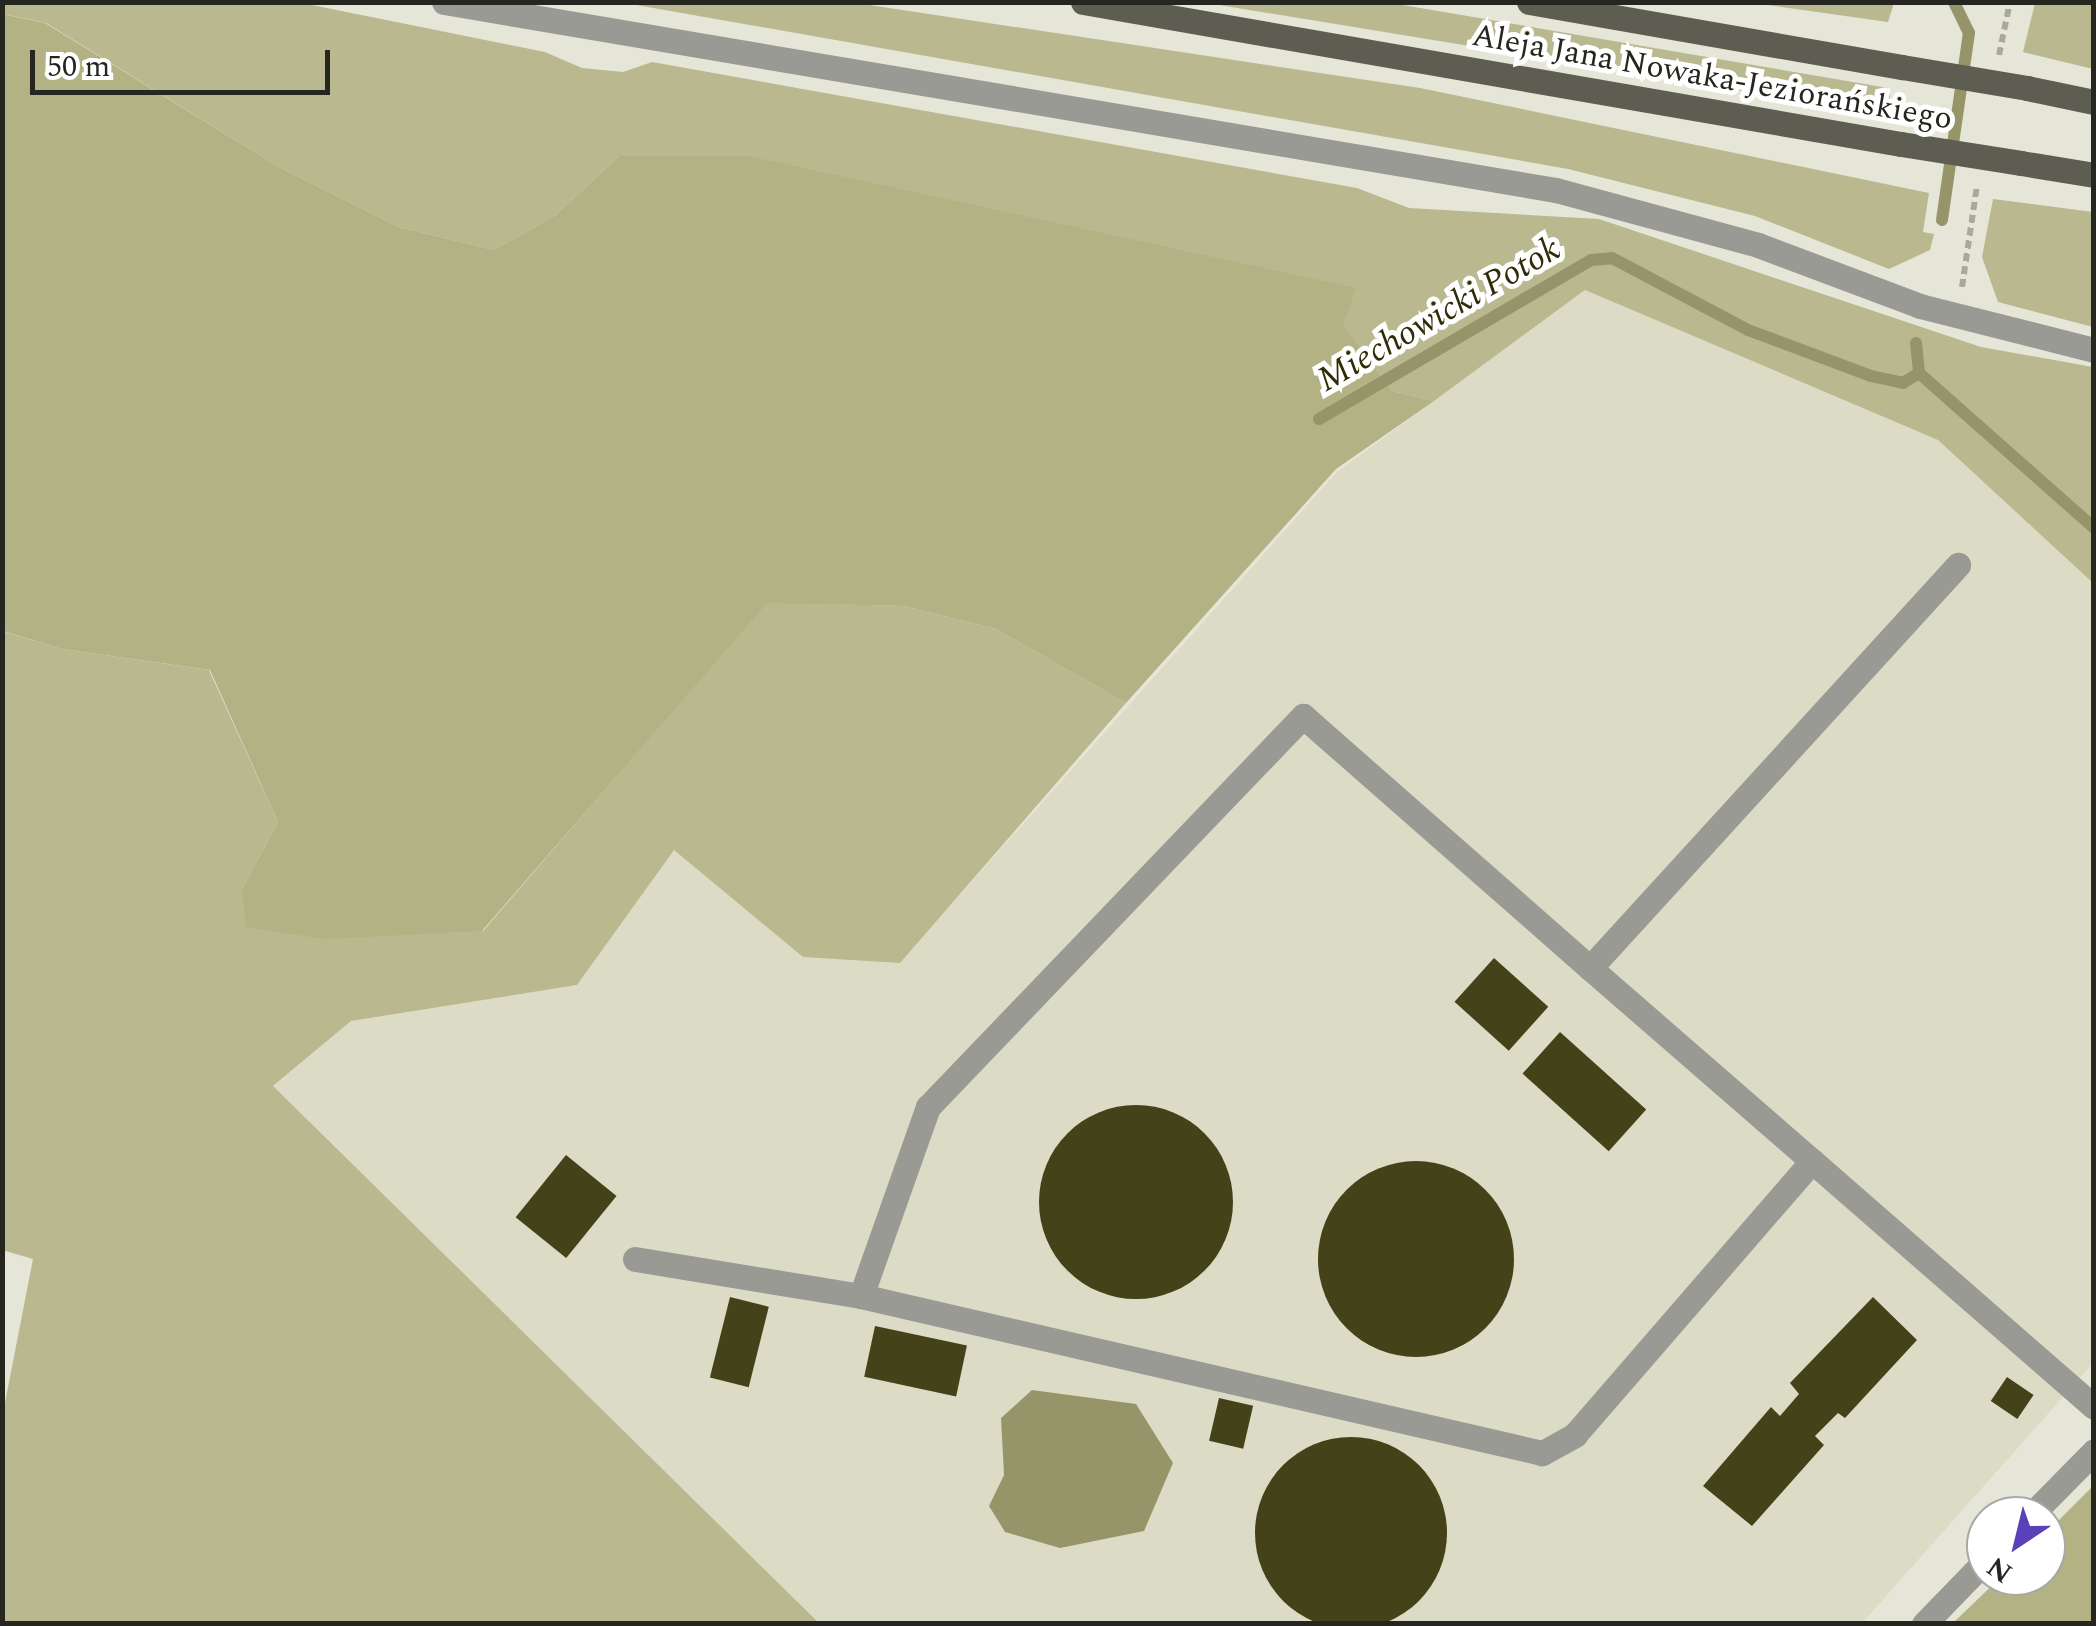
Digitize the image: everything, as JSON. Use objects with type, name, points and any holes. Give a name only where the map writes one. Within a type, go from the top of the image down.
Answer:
[{"type":"main road","name":"Aleja Jana Nowaka-Jeziorańskiego","points":[[1083,2],[2094,175]]},
{"type":"main road","name":"Aleja Jana Nowaka-Jeziorańskiego","points":[[1529,2],[2094,102]]},
{"type":"street","points":[[444,2],[1556,190],[1758,245],[1920,306],[2094,350]]},
{"type":"street","points":[[1590,968],[1958,566]]},
{"type":"street","points":[[860,1296],[928,1108],[1302,716],[2094,1407]]},
{"type":"street","points":[[635,1259],[860,1296],[1542,1453],[1575,1435],[1812,1161]]},
{"type":"street","points":[[2050,1496],[2094,1451]]},
{"type":"street","points":[[1924,1624],[1966,1581]]},
{"type":"shaded area","points":[[2,14],[45,23],[277,166],[399,227],[494,250],[556,215],[619,156],[748,156],[1356,288],[1343,325],[1392,391],[1434,401],[1336,469],[1126,703],[996,629],[903,606],[767,603],[482,931],[324,939],[246,927],[242,889],[278,822],[210,670],[62,649],[3,631]]},
{"type":"shaded area","points":[[1585,290],[1938,440],[2093,583],[2093,1363],[1975,1496],[1966,1496],[1966,1506],[1862,1623],[819,1623],[273,1087],[351,1021],[577,985],[674,849],[803,957],[900,962],[1337,472]]},
{"type":"shaded area","points":[[1032,1390],[1136,1404],[1173,1463],[1144,1531],[1060,1548],[1005,1532],[989,1506],[1004,1475],[1001,1418]]},
{"type":"shaded area","points":[[2093,1486],[2093,1623],[1953,1623],[1981,1596],[2066,1596],[2066,1513]]},
{"type":"green space","points":[[3,2],[302,3],[545,52],[582,68],[623,72],[652,62],[1357,188],[1409,208],[1599,219],[1981,347],[2093,367],[2093,583],[1938,440],[1585,290],[1434,401],[1392,391],[1342,325],[1355,288],[619,156],[556,215],[494,250],[399,227],[277,166],[46,23],[3,14]]},
{"type":"green space","points":[[625,3],[856,3],[1420,88],[1929,193],[1923,232],[1934,234],[1930,250],[1889,269],[1755,216],[1568,169]]},
{"type":"green space","points":[[1207,3],[1391,3],[1888,88],[1892,108],[1872,112]]},
{"type":"green space","points":[[1753,3],[1894,3],[1888,22]]},
{"type":"green space","points":[[2035,3],[2093,3],[2093,69],[2023,52]]},
{"type":"green space","points":[[1993,199],[2093,212],[2093,327],[1998,302],[1982,257]]},
{"type":"green space","points":[[766,602],[903,606],[996,629],[1126,703],[900,963],[803,957],[674,850],[577,985],[351,1021],[273,1086],[819,1623],[3,1623],[3,1413],[33,1259],[2,1250],[2,631],[62,649],[209,670],[278,822],[242,889],[483,931]]},
{"type":"building","points":[[1494,958],[1548,1007],[1509,1051],[1455,1002]]},
{"type":"building","points":[[1560,1032],[1646,1110],[1609,1151],[1523,1074]]},
{"type":"building","points":[[1136,1105],[1173,1113],[1204,1134],[1225,1165],[1233,1202],[1225,1239],[1204,1270],[1173,1291],[1136,1299],[1099,1291],[1068,1270],[1047,1239],[1039,1202],[1047,1165],[1068,1134],[1099,1113]]},
{"type":"building","points":[[566,1155],[617,1196],[566,1258],[516,1217]]},
{"type":"building","points":[[1416,1161],[1453,1169],[1485,1190],[1506,1222],[1514,1259],[1506,1296],[1485,1328],[1453,1349],[1416,1357],[1379,1349],[1347,1328],[1326,1296],[1318,1259],[1326,1222],[1347,1190],[1379,1169]]},
{"type":"building","points":[[730,1297],[769,1307],[749,1387],[710,1378]]},
{"type":"building","points":[[1873,1297],[1917,1340],[1845,1418],[1838,1413],[1815,1436],[1824,1445],[1752,1526],[1703,1486],[1771,1407],[1780,1416],[1799,1394],[1790,1383]]},
{"type":"building","points":[[875,1326],[967,1346],[956,1396],[864,1377]]},
{"type":"building","points":[[2007,1377],[2034,1395],[2017,1419],[1991,1401]]},
{"type":"building","points":[[1219,1398],[1253,1406],[1243,1449],[1209,1441]]},
{"type":"building","points":[[1351,1437],[1388,1444],[1419,1465],[1440,1496],[1447,1533],[1440,1570],[1419,1601],[1388,1622],[1351,1629],[1314,1622],[1283,1601],[1262,1570],[1255,1533],[1262,1496],[1283,1465],[1314,1444]]},
{"type":"waterway","name":"Miechowicki Potok","points":[[1942,220],[1969,33],[1954,2]]},
{"type":"waterway","name":"Miechowicki Potok","points":[[1319,419],[1591,260],[1612,258],[1748,330],[1871,376],[1903,383],[1919,373]]},
{"type":"waterway","name":"Miechowicki Potok","points":[[1916,343],[1919,373],[2094,528]]}]
